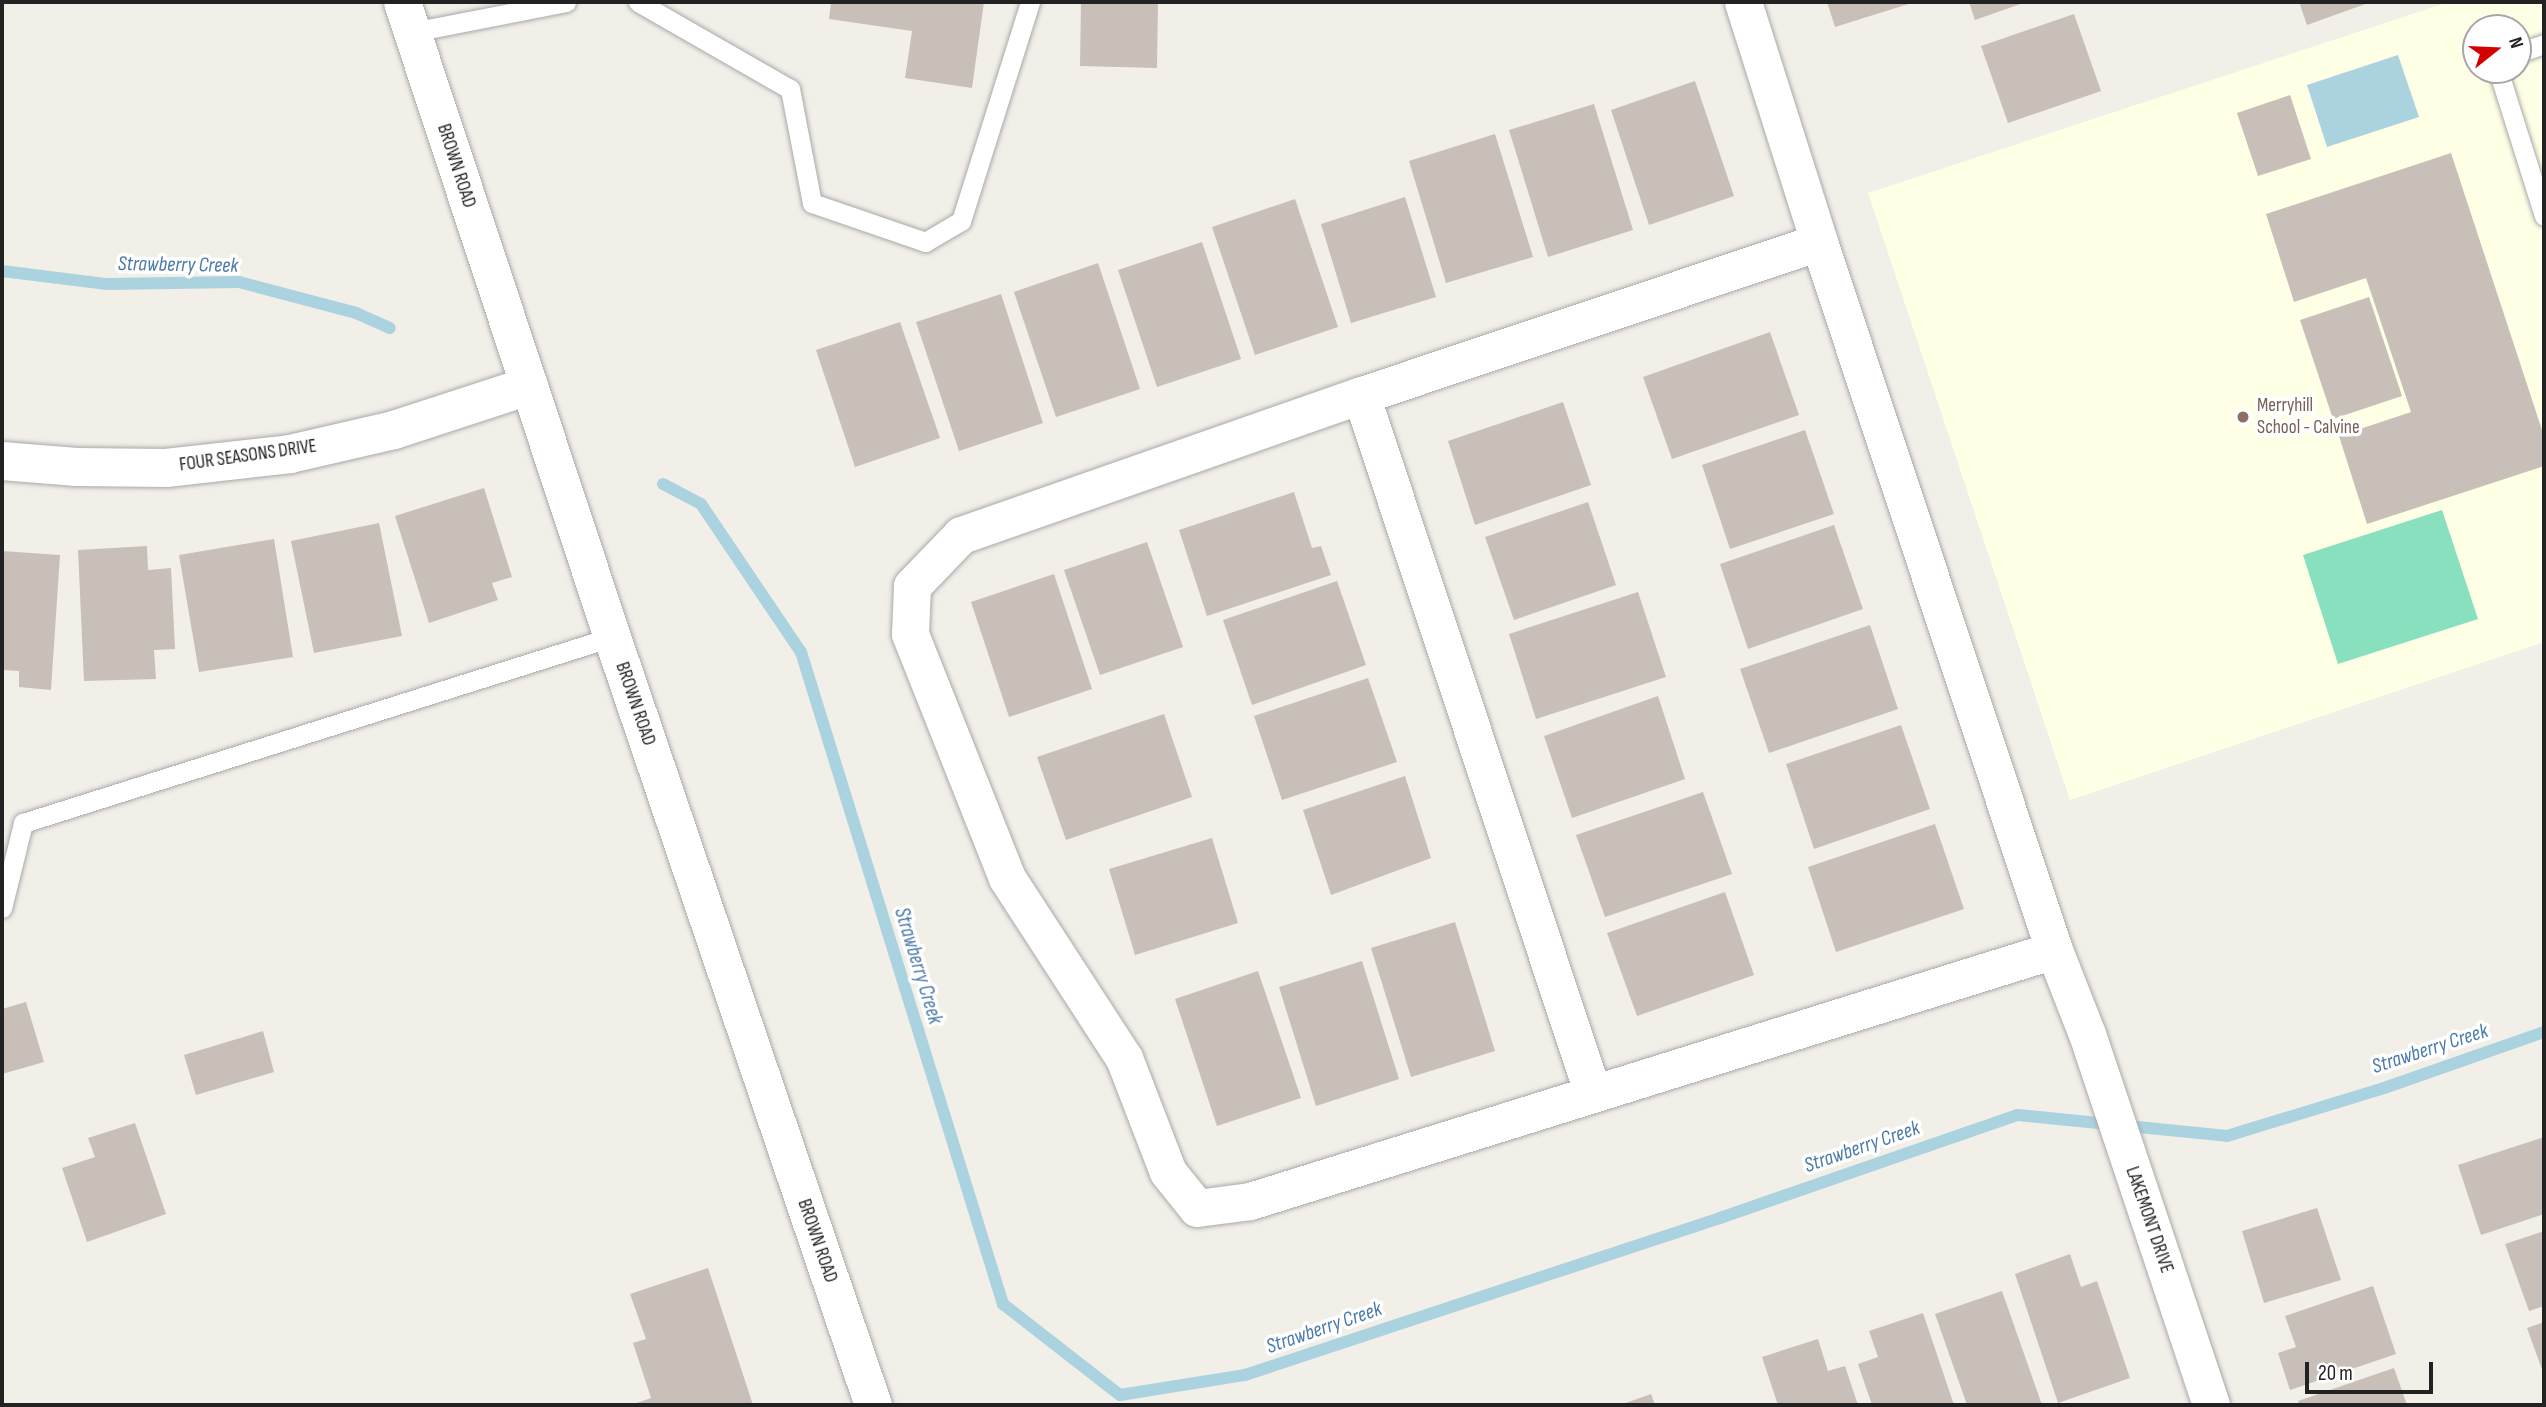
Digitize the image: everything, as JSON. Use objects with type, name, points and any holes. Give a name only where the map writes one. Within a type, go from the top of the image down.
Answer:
[{"type":"street","name":"LAKEMONT DRIVE","points":[[1743,2],[1819,242],[2054,950],[2087,1034],[2211,1405]]},
{"type":"street","name":"BROWN ROAD","points":[[407,17],[612,637],[873,1405]]},
{"type":"street","points":[[1819,242],[1361,395],[961,535],[912,586],[911,634],[1007,878],[1124,1058],[1168,1172],[1197,1208],[1250,1201],[2054,950]]},
{"type":"street","name":"FOUR SEASONS DRIVE","points":[[2,461],[77,467],[166,468],[290,454],[394,430],[529,386]]},
{"type":"street","points":[[1361,395],[1593,1094]]},
{"type":"lane","points":[[407,17],[566,2]]},
{"type":"lane","points":[[638,2],[790,89],[812,203],[925,242],[961,220],[1031,2]]},
{"type":"lane","points":[[2502,84],[2544,216]]},
{"type":"lane","points":[[2,908],[23,823],[612,637]]},
{"type":"shaded area","name":"Merryhill School - Calvine","points":[[2449,2],[2544,2],[2544,642],[2070,800],[1868,193]]},
{"type":"green space","points":[[2442,510],[2478,619],[2338,664],[2303,555]]},
{"type":"water","points":[[2398,55],[2419,117],[2327,147],[2307,85]]},
{"type":"building","points":[[831,2],[984,2],[972,88],[905,78],[912,31],[829,19]]},
{"type":"building","points":[[1081,2],[1158,2],[1157,68],[1080,66]]},
{"type":"building","points":[[1827,2],[1915,2],[1835,27]]},
{"type":"building","points":[[1969,2],[2026,2],[1975,20]]},
{"type":"building","points":[[2299,2],[2371,2],[2307,25]]},
{"type":"building","points":[[2074,14],[2101,91],[2008,123],[1981,46]]},
{"type":"building","points":[[1695,81],[1734,196],[1649,225],[1611,110]]},
{"type":"building","points":[[2290,95],[2311,159],[2258,176],[2237,113]]},
{"type":"building","points":[[1594,104],[1633,230],[1548,257],[1509,130]]},
{"type":"building","points":[[1495,134],[1533,257],[1446,283],[1409,161]]},
{"type":"building","points":[[2451,153],[2544,436],[2544,466],[2367,524],[2339,436],[2411,412],[2366,278],[2294,302],[2266,214]]},
{"type":"building","points":[[1405,197],[1436,297],[1351,323],[1321,224]]},
{"type":"building","points":[[1295,199],[1338,327],[1255,355],[1212,227]]},
{"type":"building","points":[[1202,242],[1241,359],[1157,387],[1118,270]]},
{"type":"building","points":[[1098,263],[1140,389],[1056,417],[1014,292]]},
{"type":"building","points":[[1001,294],[1043,423],[959,451],[916,322]]},
{"type":"building","points":[[2369,297],[2402,396],[2333,419],[2300,320]]},
{"type":"building","points":[[900,322],[940,438],[855,467],[816,350]]},
{"type":"building","points":[[1770,332],[1799,415],[1672,459],[1643,377]]},
{"type":"building","points":[[1563,402],[1591,485],[1475,525],[1448,441]]},
{"type":"building","points":[[1805,430],[1834,514],[1730,549],[1702,465]]},
{"type":"building","points":[[484,488],[512,577],[492,583],[498,600],[429,623],[395,516]]},
{"type":"building","points":[[1294,492],[1312,548],[1321,546],[1331,575],[1207,616],[1179,530]]},
{"type":"building","points":[[1588,502],[1616,585],[1514,620],[1485,537]]},
{"type":"building","points":[[379,523],[402,636],[314,653],[291,541]]},
{"type":"building","points":[[1834,525],[1863,609],[1748,649],[1720,564]]},
{"type":"building","points":[[274,539],[293,657],[199,672],[179,555]]},
{"type":"building","points":[[1147,542],[1183,647],[1100,675],[1064,570]]},
{"type":"building","points":[[147,546],[148,570],[171,568],[175,649],[154,650],[156,679],[84,681],[78,550]]},
{"type":"building","points":[[2,551],[60,555],[51,690],[19,687],[19,671],[2,670]]},
{"type":"building","points":[[1054,574],[1092,689],[1009,717],[971,602]]},
{"type":"building","points":[[1337,581],[1366,665],[1252,705],[1223,620]]},
{"type":"building","points":[[1638,592],[1666,677],[1536,719],[1509,634]]},
{"type":"building","points":[[1870,625],[1898,709],[1769,753],[1740,669]]},
{"type":"building","points":[[1368,678],[1397,762],[1282,800],[1254,716]]},
{"type":"building","points":[[1658,696],[1685,779],[1572,818],[1544,736]]},
{"type":"building","points":[[1164,714],[1192,797],[1066,840],[1037,757]]},
{"type":"building","points":[[1901,725],[1930,809],[1814,849],[1786,764]]},
{"type":"building","points":[[1405,776],[1431,858],[1331,895],[1303,810]]},
{"type":"building","points":[[1703,792],[1732,874],[1605,917],[1576,835]]},
{"type":"building","points":[[1935,824],[1964,909],[1836,952],[1808,867]]},
{"type":"building","points":[[1212,838],[1238,923],[1135,955],[1109,869]]},
{"type":"building","points":[[1725,892],[1754,975],[1637,1016],[1607,933]]},
{"type":"building","points":[[1455,922],[1495,1051],[1411,1077],[1371,948]]},
{"type":"building","points":[[1362,961],[1399,1079],[1316,1106],[1279,987]]},
{"type":"building","points":[[1258,971],[1301,1098],[1217,1126],[1175,999]]},
{"type":"building","points":[[26,1002],[44,1062],[2,1074],[2,1009]]},
{"type":"building","points":[[263,1031],[274,1072],[196,1095],[184,1055]]},
{"type":"building","points":[[135,1123],[166,1214],[87,1242],[62,1168],[95,1157],[88,1138]]},
{"type":"building","points":[[2544,1137],[2544,1214],[2481,1235],[2458,1165]]},
{"type":"building","points":[[2317,1208],[2341,1280],[2264,1303],[2242,1231]]},
{"type":"building","points":[[2544,1231],[2544,1306],[2529,1311],[2505,1244]]},
{"type":"building","points":[[2070,1254],[2081,1287],[2097,1281],[2130,1378],[2058,1403],[2015,1274]]},
{"type":"building","points":[[708,1268],[753,1405],[631,1405],[651,1398],[633,1343],[646,1339],[630,1294]]},
{"type":"building","points":[[2373,1286],[2396,1354],[2290,1390],[2278,1353],[2296,1347],[2285,1316]]},
{"type":"building","points":[[2002,1291],[2042,1405],[1967,1405],[1935,1314]]},
{"type":"building","points":[[1923,1313],[1954,1405],[1872,1405],[1858,1364],[1878,1357],[1869,1331]]},
{"type":"building","points":[[2544,1322],[2544,1375],[2527,1328]]},
{"type":"building","points":[[1818,1339],[1828,1371],[1845,1366],[1858,1405],[1778,1405],[1762,1357]]},
{"type":"building","points":[[2394,1368],[2407,1405],[2300,1405],[2298,1401]]},
{"type":"building","points":[[1651,1394],[1655,1405],[1620,1405]]},
{"type":"waterway","name":"Strawberry Creek","points":[[2,271],[107,284],[239,282],[356,313],[390,328]]},
{"type":"waterway","name":"Strawberry Creek","points":[[663,484],[701,504],[801,652],[1003,1304],[1120,1395],[1245,1375],[1720,1218],[2018,1115],[2227,1136],[2387,1087],[2544,1032]]},
{"type":"place","name":"Merryhill School - Calvine","points":[[2243,417]]}]
